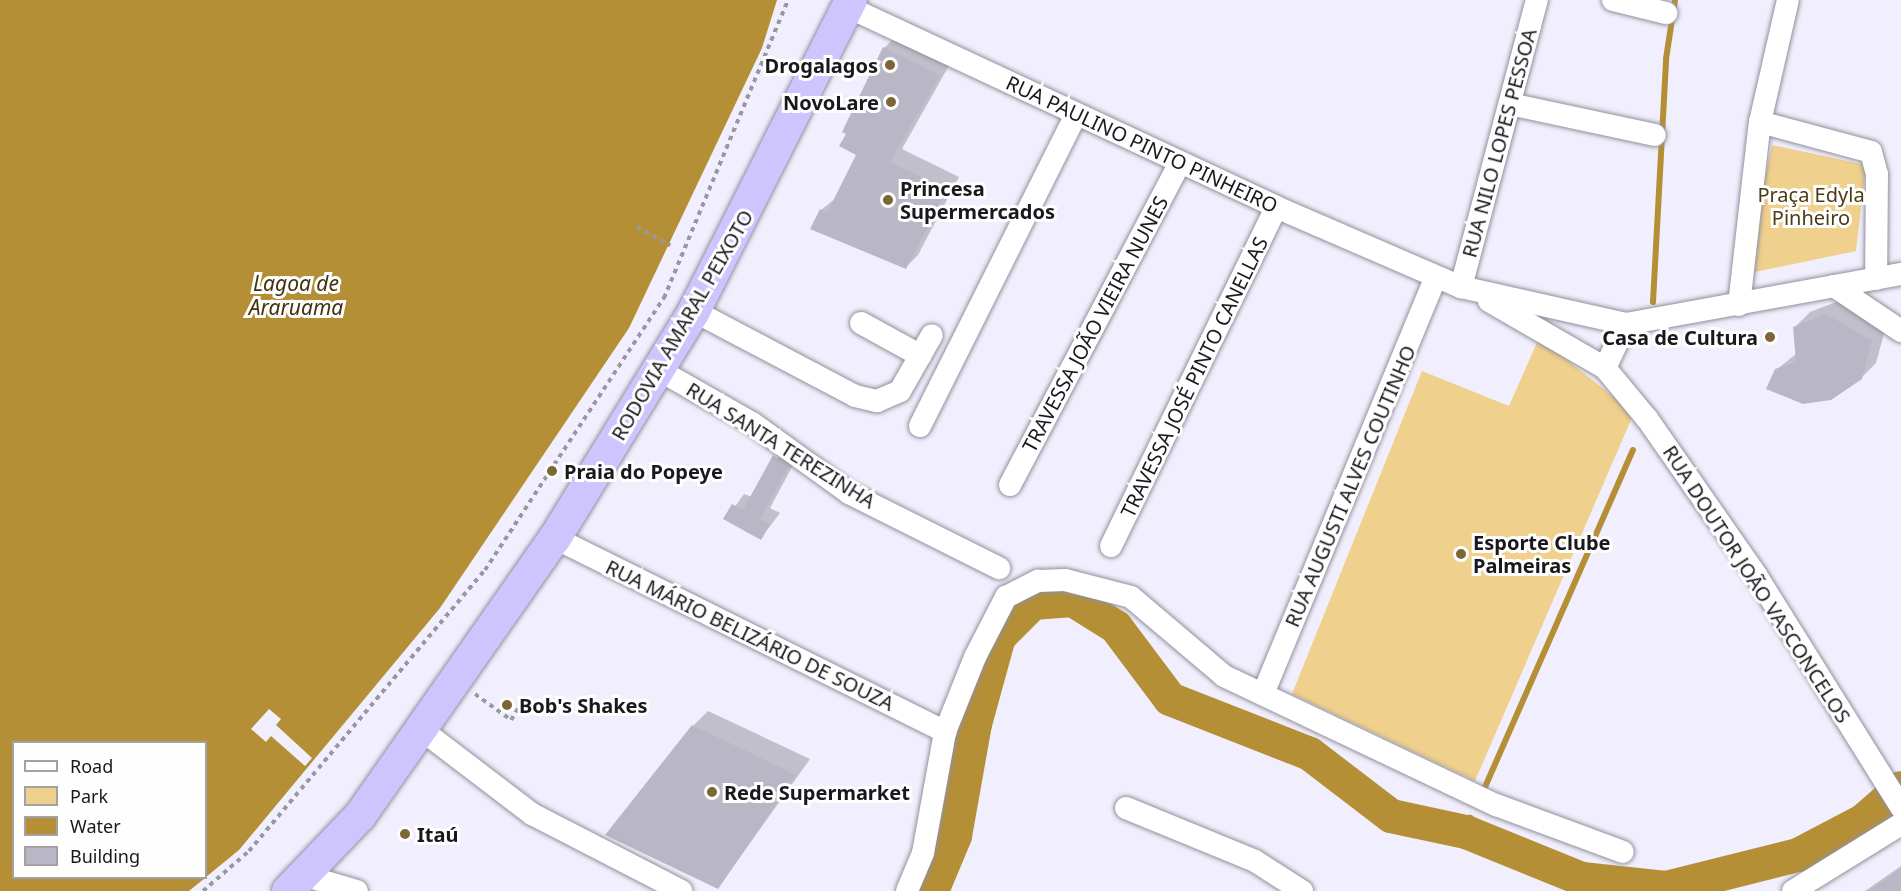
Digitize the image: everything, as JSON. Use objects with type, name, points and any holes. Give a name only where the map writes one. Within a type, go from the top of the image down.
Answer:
[{"type":"highway","name":"RODOVIA AMARAL PEIXOTO","points":[[297,883],[327,852],[423,731],[555,538],[694,311],[850,4]]},
{"type":"street","name":"RUA NILO LOPES PESSOA","points":[[1461,287],[1537,0]]},
{"type":"street","points":[[1613,0],[1666,13]]},
{"type":"street","points":[[1739,305],[1760,122],[1788,0]]},
{"type":"street","name":"RUA PAULINO PINTO PINHEIRO","points":[[850,4],[1076,115],[1276,207],[1461,287]]},
{"type":"street","points":[[1510,104],[1655,135]]},
{"type":"street","points":[[921,426],[1076,115]]},
{"type":"street","points":[[1760,122],[1871,152],[1877,174],[1876,279]]},
{"type":"street","name":"TRAVESSA JOÃO VIEIRA NUNES","points":[[1010,484],[1180,163]]},
{"type":"street","name":"TRAVESSA JOSÉ PINTO CANELLAS","points":[[1111,546],[1276,207]]},
{"type":"street","points":[[1461,287],[1626,324],[1901,274]]},
{"type":"street","name":"RUA AUGUSTI ALVES COUTINHO","points":[[1263,694],[1436,277]]},
{"type":"street","points":[[1834,286],[1901,331]]},
{"type":"street","points":[[1461,287],[1536,326],[1605,368],[1626,324]]},
{"type":"street","points":[[1536,326],[1536,310],[1549,306]]},
{"type":"street","points":[[694,311],[855,396],[877,401],[900,391],[932,335]]},
{"type":"street","points":[[861,323],[921,356]]},
{"type":"street","name":"RUA DOUTOR JOÃO VASCONCELOS","points":[[1605,368],[1688,474],[1895,798]]},
{"type":"street","name":"RUA SANTA TEREZINHA","points":[[659,370],[752,423],[849,493],[999,568]]},
{"type":"street","name":"RUA MÁRIO BELIZÁRIO DE SOUZA","points":[[555,538],[945,732]]},
{"type":"street","points":[[907,891],[923,854],[945,732],[1006,597],[1038,580],[1065,580],[1131,597],[1200,661],[1263,694],[1496,804],[1623,852]]},
{"type":"street","points":[[423,731],[532,814],[690,887]]},
{"type":"street","points":[[1126,808],[1255,861],[1302,891]]},
{"type":"street","points":[[1794,891],[1901,824]]},
{"type":"street","points":[[327,852],[356,890]]},
{"type":"street","points":[[297,883],[356,890]]},
{"type":"path","points":[[203,891],[249,850],[485,570],[651,317],[765,64],[788,0]]},
{"type":"path","points":[[637,227],[670,245]]},
{"type":"path","points":[[458,681],[511,720],[521,704]]},
{"type":"green space","name":"Praça Edyla Pinheiro","points":[[1772,145],[1866,165],[1856,251],[1745,274]]},
{"type":"green space","name":"Esporte Clube Palmeiras","points":[[1539,338],[1634,413],[1475,781],[1292,694],[1422,371],[1509,406]]},
{"type":"water","name":"Lagoa de Araruama","points":[[0,0],[777,0],[762,48],[629,328],[440,608],[239,850],[207,876],[207,741],[12,741],[12,879],[204,879],[189,891],[0,891]]},
{"type":"pier","points":[[269,709],[281,719],[276,725],[312,758],[305,766],[271,736],[266,742],[251,729]]},
{"type":"building","name":"Princesa Supermercados","points":[[883,47],[940,75],[890,162],[947,190],[906,269],[810,229],[820,209],[827,213],[856,155],[839,146],[846,134],[842,132]]},
{"type":"building","points":[[1826,314],[1872,341],[1862,379],[1831,400],[1803,404],[1766,389],[1775,369],[1796,362],[1793,327]]},
{"type":"building","points":[[773,455],[789,466],[760,519],[770,524],[761,540],[723,519],[732,504],[743,510]]},
{"type":"building","name":"Rede Supermarket","points":[[692,725],[796,775],[718,889],[605,835]]},
{"type":"building","points":[[1901,868],[1901,891],[1869,891]]},
{"type":"waterway","points":[[1653,302],[1666,59],[1675,0]]},
{"type":"waterway","points":[[1485,787],[1633,450]]},
{"type":"waterway","points":[[932,891],[955,836],[975,724],[999,637],[1033,603],[1073,600],[1116,627],[1170,699],[1310,754],[1391,816],[1466,832],[1582,879],[1666,888],[1798,855],[1863,821],[1901,788]]},
{"type":"waterway","points":[[1466,832],[1470,818]]},
{"type":"place","name":"Drogalagos","points":[[890,65]]},
{"type":"place","name":"NovoLare","points":[[891,102]]},
{"type":"place","name":"Princesa Supermercados","points":[[888,200]]},
{"type":"place","name":"Casa de Cultura","points":[[1770,337]]},
{"type":"place","name":"Praia do Popeye","points":[[552,471]]},
{"type":"place","name":"Esporte Clube Palmeiras","points":[[1461,554]]},
{"type":"place","name":"Bob's Shakes","points":[[507,705]]},
{"type":"place","name":"Rede Supermarket","points":[[712,792]]},
{"type":"place","name":"Itaú","points":[[405,834]]}]
